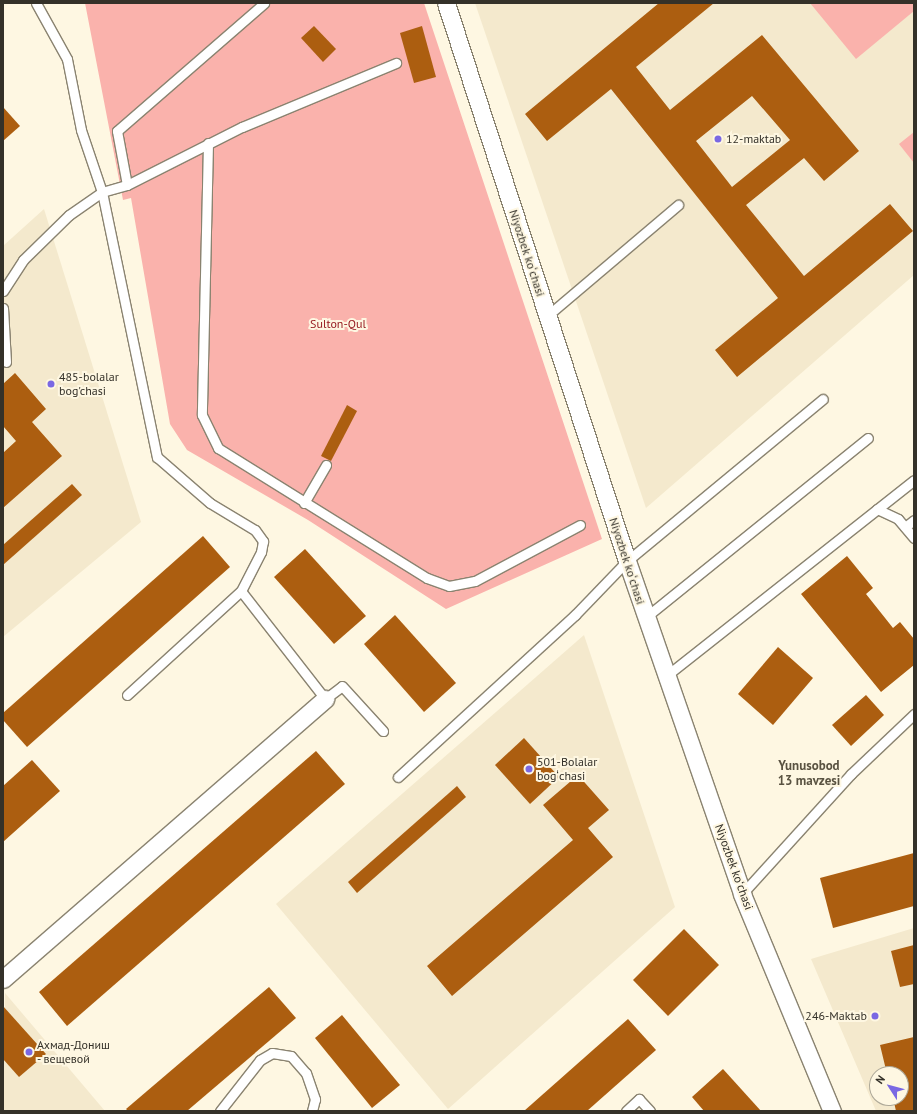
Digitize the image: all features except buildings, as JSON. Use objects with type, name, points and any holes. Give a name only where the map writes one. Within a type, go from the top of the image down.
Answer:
[{"type":"street","name":"Niyozbek koʻchasi","points":[[446,3],[627,561],[666,676],[742,894],[832,1111]]},
{"type":"street","points":[[3,979],[325,699]]},
{"type":"lane","points":[[36,3],[67,59],[81,130],[102,192],[158,457],[210,503],[255,530],[263,540],[261,552],[241,591],[127,695]]},
{"type":"lane","points":[[127,185],[117,131],[264,3]]},
{"type":"lane","points":[[3,291],[23,260],[68,215],[102,192],[127,185],[208,143],[396,63]]},
{"type":"lane","points":[[208,143],[202,415],[211,438],[228,456],[428,578],[449,586],[475,581],[580,525]]},
{"type":"lane","points":[[548,316],[678,205]]},
{"type":"lane","points":[[3,308],[6,362]]},
{"type":"lane","points":[[398,777],[575,615],[627,561],[823,399]]},
{"type":"lane","points":[[646,617],[868,438]]},
{"type":"lane","points":[[304,503],[326,465]]},
{"type":"lane","points":[[666,676],[914,480]]},
{"type":"lane","points":[[876,509],[889,513],[905,527],[914,538]]},
{"type":"lane","points":[[905,527],[914,520]]},
{"type":"lane","points":[[241,591],[325,699],[342,686],[383,731]]},
{"type":"lane","points":[[742,894],[851,774],[914,714]]},
{"type":"lane","points":[[220,1111],[260,1060],[272,1053],[291,1056],[306,1073],[315,1099],[312,1111]]},
{"type":"lane","points":[[626,1111],[639,1099],[650,1111]]},
{"type":"shaded area","name":"12-maktab","points":[[475,3],[914,3],[914,275],[646,508]]},
{"type":"shaded area","name":"485-bolalar bog'chasi","points":[[44,209],[141,522],[3,637],[3,246]]},
{"type":"shaded area","name":"501-Bolalar bogʻchasi","points":[[584,635],[675,907],[448,1109],[276,904]]},
{"type":"shaded area","name":"246-Maktab","points":[[914,928],[914,1111],[876,1111],[874,1106],[909,1106],[909,1066],[869,1066],[869,1095],[811,959]]},
{"type":"shaded area","name":"Ахмад-Дониш - вещевой","points":[[5,993],[105,1111],[3,1111]]},
{"type":"green space","name":"Sulton-Qul","points":[[85,3],[424,3],[602,539],[446,609],[308,520],[187,450],[170,424],[131,198],[123,200]]},
{"type":"green space","points":[[810,3],[914,3],[914,11],[856,59]]},
{"type":"green space","points":[[914,132],[914,163],[899,144]]},
{"type":"place","name":"12-maktab","points":[[718,139]]},
{"type":"place","name":"485-bolalar bog'chasi","points":[[51,384]]},
{"type":"place","name":"501-Bolalar bogʻchasi","points":[[529,769]]},
{"type":"place","name":"246-Maktab","points":[[875,1016]]},
{"type":"place","name":"Ахмад-Дониш - вещевой","points":[[29,1052]]},
{"type":"district","name":"Yunusobod 13 mavzesi","points":[[809,774]]}]
